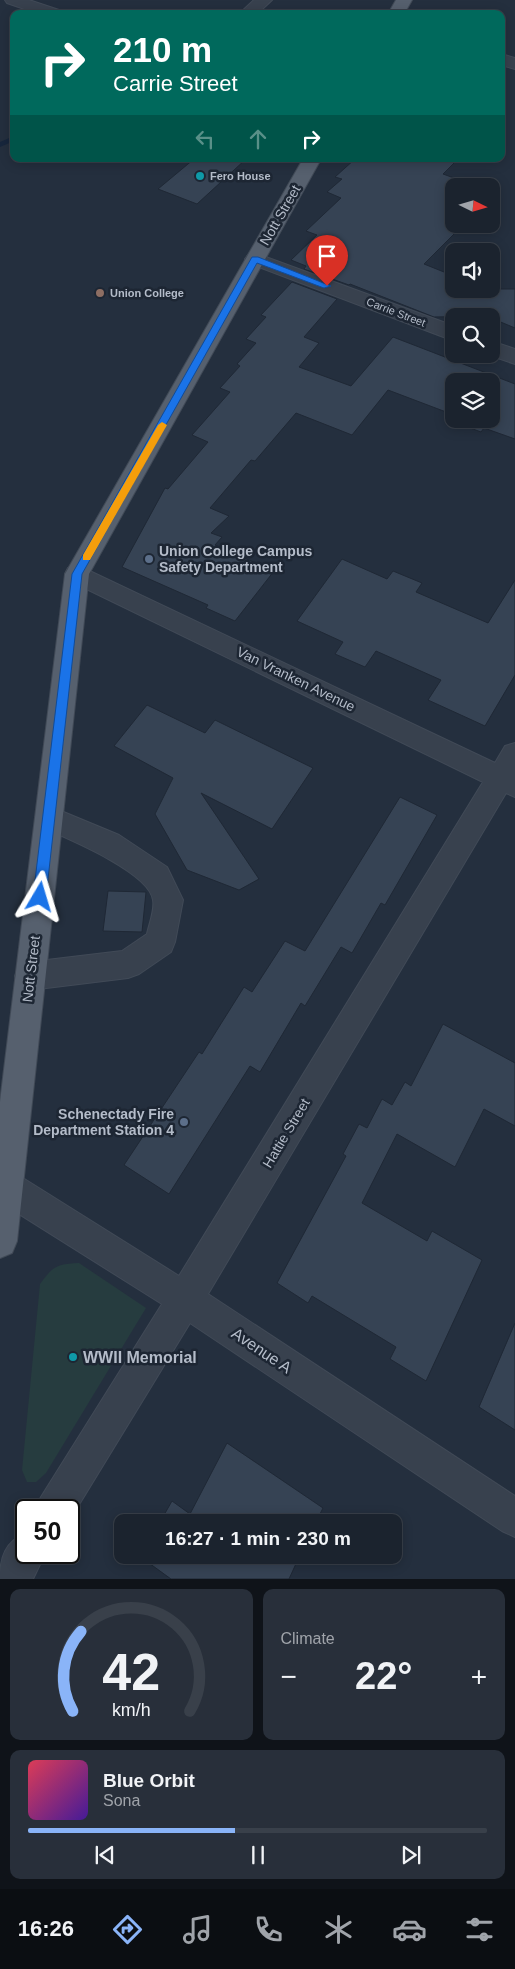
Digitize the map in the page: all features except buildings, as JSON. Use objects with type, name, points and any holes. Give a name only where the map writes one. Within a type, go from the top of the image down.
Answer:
[{"type":"main road","name":"Nott Street","points":[[0,1242],[77,574],[310,162]]},
{"type":"street","points":[[14,0],[44,10]]},
{"type":"street","points":[[252,10],[264,0]]},
{"type":"street","name":"Carrie Street","points":[[255,259],[445,331]]},
{"type":"street","points":[[500,351],[515,357]]},
{"type":"street","name":"Van Vranken Avenue","points":[[77,574],[510,772]]},
{"type":"street","name":"Hattie Street","points":[[61,1499],[510,772]]},
{"type":"street","points":[[30,976],[128,964],[160,942],[168,900],[157,876],[109,844],[49,818]]},
{"type":"street","name":"Avenue A","points":[[6,1187],[185,1299],[515,1518]]},
{"type":"street","points":[[11,1579],[20,1564]]},
{"type":"green space","points":[[79,1263],[146,1308],[46,1473],[36,1482],[27,1482],[22,1470],[40,1284],[48,1273],[56,1267]]},
{"type":"waterway","points":[[0,145],[10,140]]},
{"type":"slow traffic","points":[[86,557],[162,425]]},
{"type":"place","name":"Fero House","points":[[200,176]]},
{"type":"place","name":"Union College","points":[[100,293]]},
{"type":"place","name":"Union College Campus Safety Department","points":[[149,559]]},
{"type":"place","name":"Schenectady Fire Department Station 4","points":[[184,1122]]},
{"type":"place","name":"WWII Memorial","points":[[73,1357]]},
{"type":"route","points":[[40,897],[77,574],[255,259],[327,286]]}]
